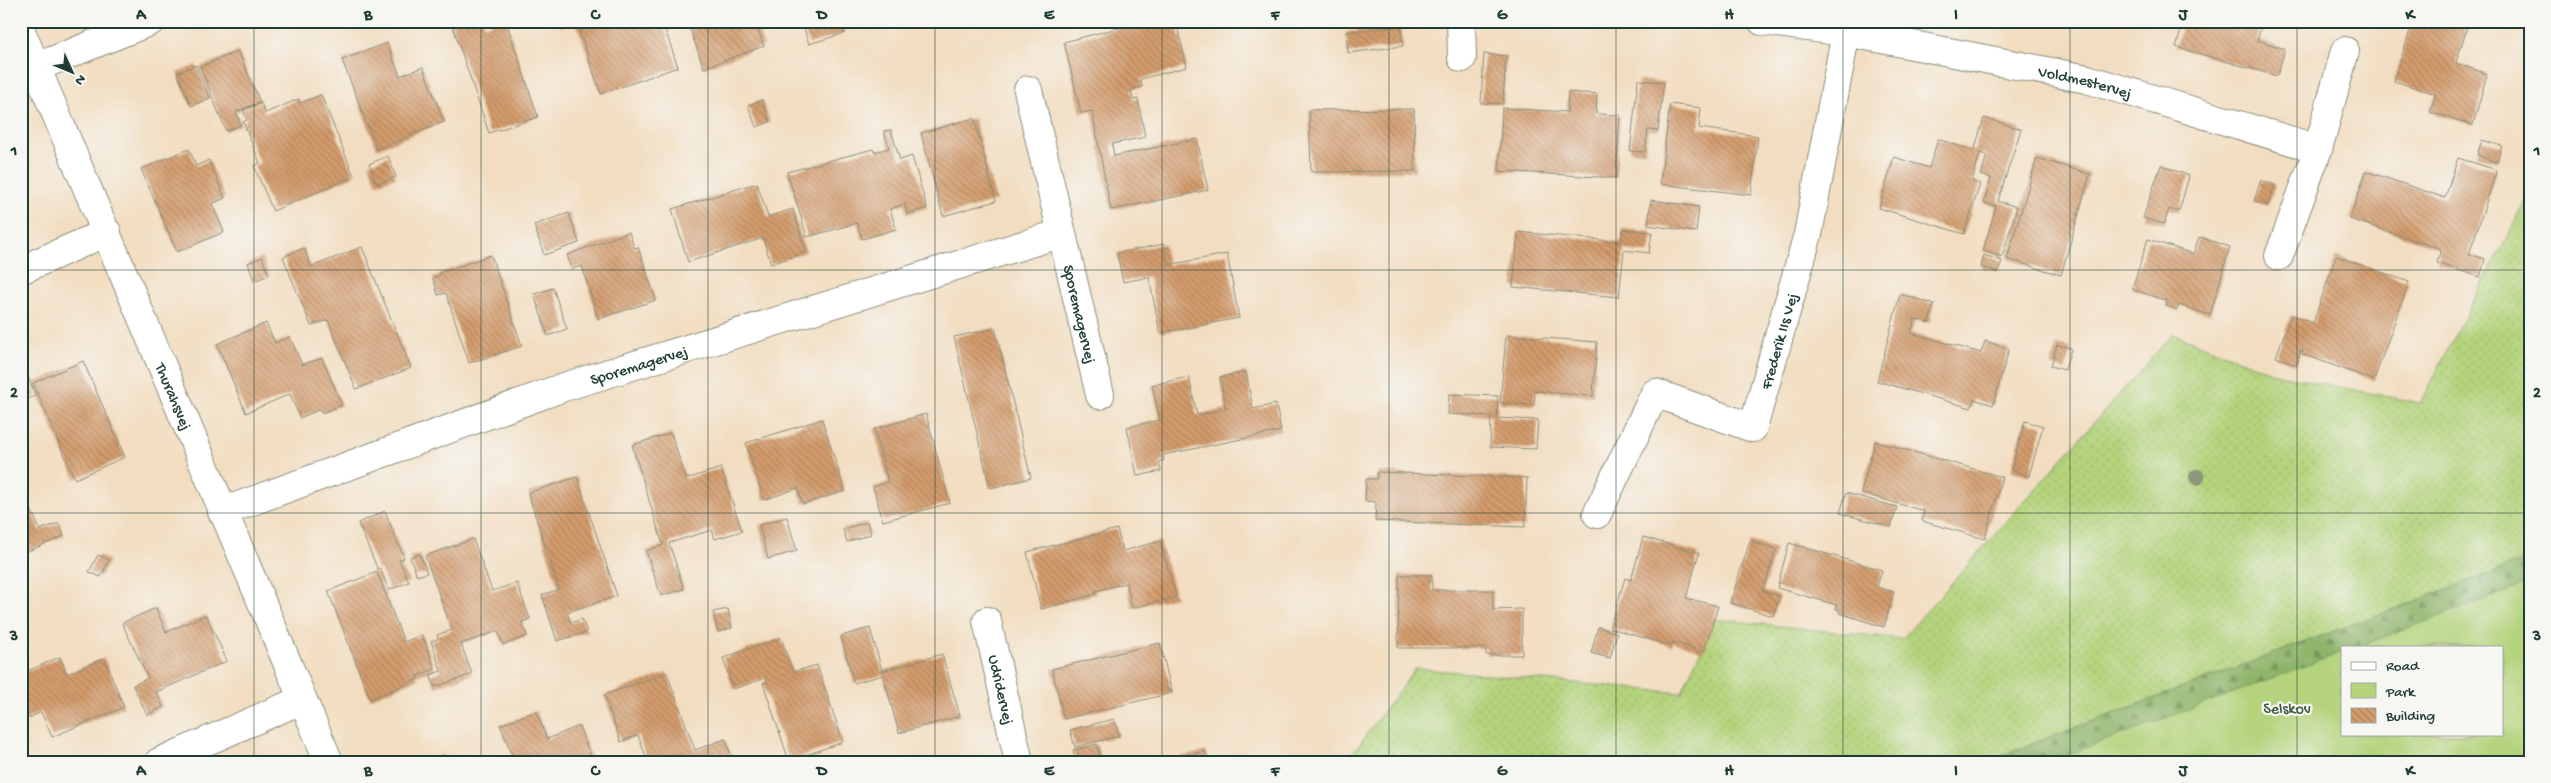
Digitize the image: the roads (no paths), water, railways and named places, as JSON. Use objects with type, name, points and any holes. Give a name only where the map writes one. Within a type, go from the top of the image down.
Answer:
[{"type":"street","points":[[37,67],[151,21]]},
{"type":"street","points":[[1461,21],[1462,58]]},
{"type":"street","name":"Voldmestervej","points":[[1762,21],[1847,26],[2087,79],[2318,149]]},
{"type":"street","name":"Frederik IIs Vej","points":[[1597,514],[1655,393],[1753,428],[1808,234],[1847,26]]},
{"type":"street","name":"Thurahsvej","points":[[21,31],[107,232],[301,700],[329,762]]},
{"type":"street","points":[[2279,256],[2318,149],[2345,51]]},
{"type":"street","name":"Sporemagervej","points":[[1028,90],[1100,395]]},
{"type":"street","points":[[21,270],[107,232]]},
{"type":"street","name":"Sporemagervej","points":[[222,512],[564,387],[1062,233]]},
{"type":"street","name":"Udridervej","points":[[987,621],[1013,760]]},
{"type":"street","points":[[159,762],[301,700]]},
{"type":"park label","name":"Selskov","points":[[2287,707]]}]
